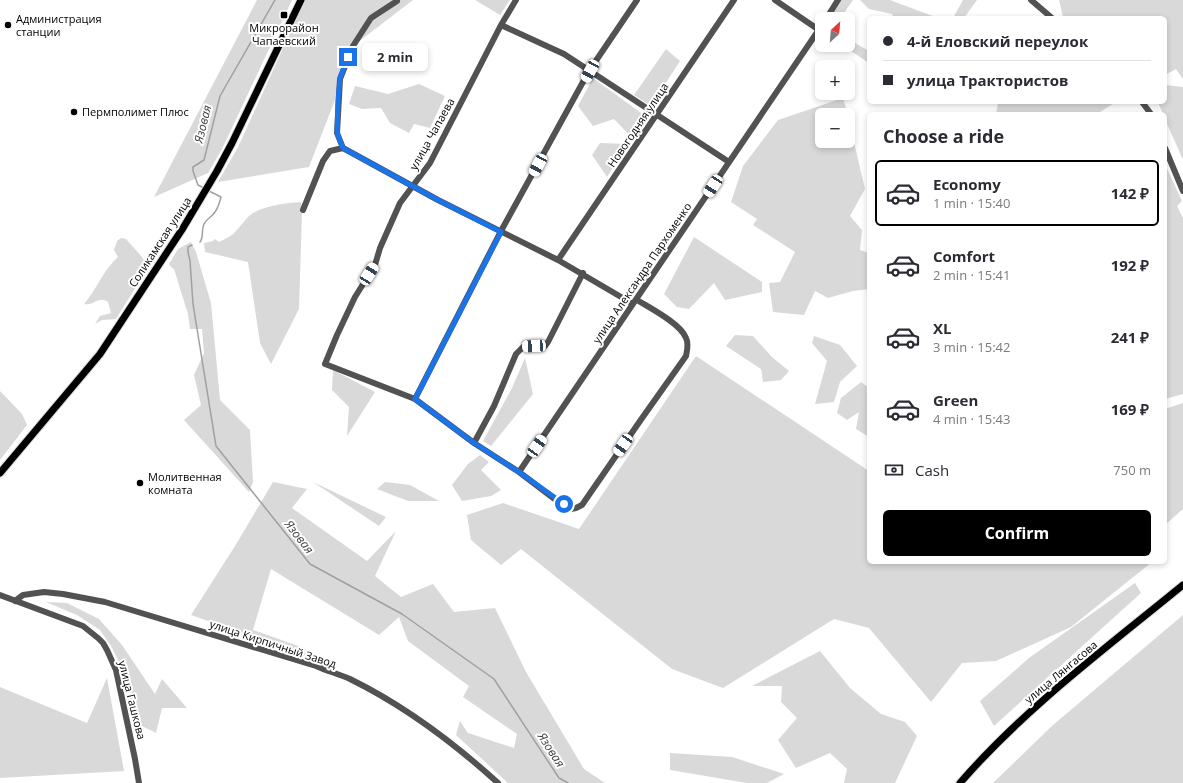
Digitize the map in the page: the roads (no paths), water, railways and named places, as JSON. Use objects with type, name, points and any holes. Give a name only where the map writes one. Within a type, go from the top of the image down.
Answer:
[{"type":"main road","name":"Соликамская улица","points":[[0,473],[100,354],[196,206],[217,171],[301,0]]},
{"type":"main road","name":"улица Лянгасова","points":[[960,783],[975,766],[1046,697],[1183,585]]},
{"type":"street","name":"улица Чапаева","points":[[415,399],[326,364],[337,335],[355,297],[375,265],[386,234],[400,203],[414,187],[430,163],[501,25],[516,0]]},
{"type":"street","points":[[397,2],[371,18],[352,46],[340,78],[337,133],[343,148],[414,187],[501,232],[558,260],[666,318],[682,331],[686,338],[688,346],[686,356],[582,505],[571,509],[556,500],[519,472],[474,443],[415,399],[501,232],[590,71],[637,0]]},
{"type":"street","name":"Новогодняя улица","points":[[558,260],[734,0]]},
{"type":"street","points":[[775,0],[815,24]]},
{"type":"street","points":[[830,12],[838,0]]},
{"type":"street","points":[[1031,0],[1050,16]]},
{"type":"street","points":[[501,25],[564,54],[729,162]]},
{"type":"street","name":"улица Александра Пархоменко","points":[[519,472],[815,34]]},
{"type":"street","points":[[303,210],[323,161],[330,151],[343,148]]},
{"type":"street","points":[[1167,153],[1183,191]]},
{"type":"street","points":[[474,443],[494,406],[516,354],[523,347],[545,346],[583,273]]},
{"type":"street","name":"улица Кирпичный Завод","points":[[15,601],[23,595],[44,592],[105,602],[316,666],[350,679],[420,720],[469,757],[498,783]]},
{"type":"street","name":"улица Гашкова","points":[[0,595],[82,626],[103,643],[116,670],[136,759],[139,783]]},
{"type":"waterway","name":"Язовая","points":[[204,188],[198,185],[193,167],[204,160],[220,96],[275,0]]},
{"type":"waterway","name":"Язовая","points":[[200,242],[204,224],[216,210],[221,197],[207,190]]},
{"type":"waterway","name":"Язовая","points":[[192,245],[188,247],[188,252],[193,304],[216,446],[310,564],[402,614],[494,679],[559,778],[568,783]]},
{"type":"place","name":"Микрорайон Чапаевский","points":[[284,15]]},
{"type":"place","name":"Администрация станции","points":[[8,25]]},
{"type":"place","name":"Пермполимет Плюс","points":[[74,112]]},
{"type":"place","name":"Молитвенная комната","points":[[140,483]]}]
